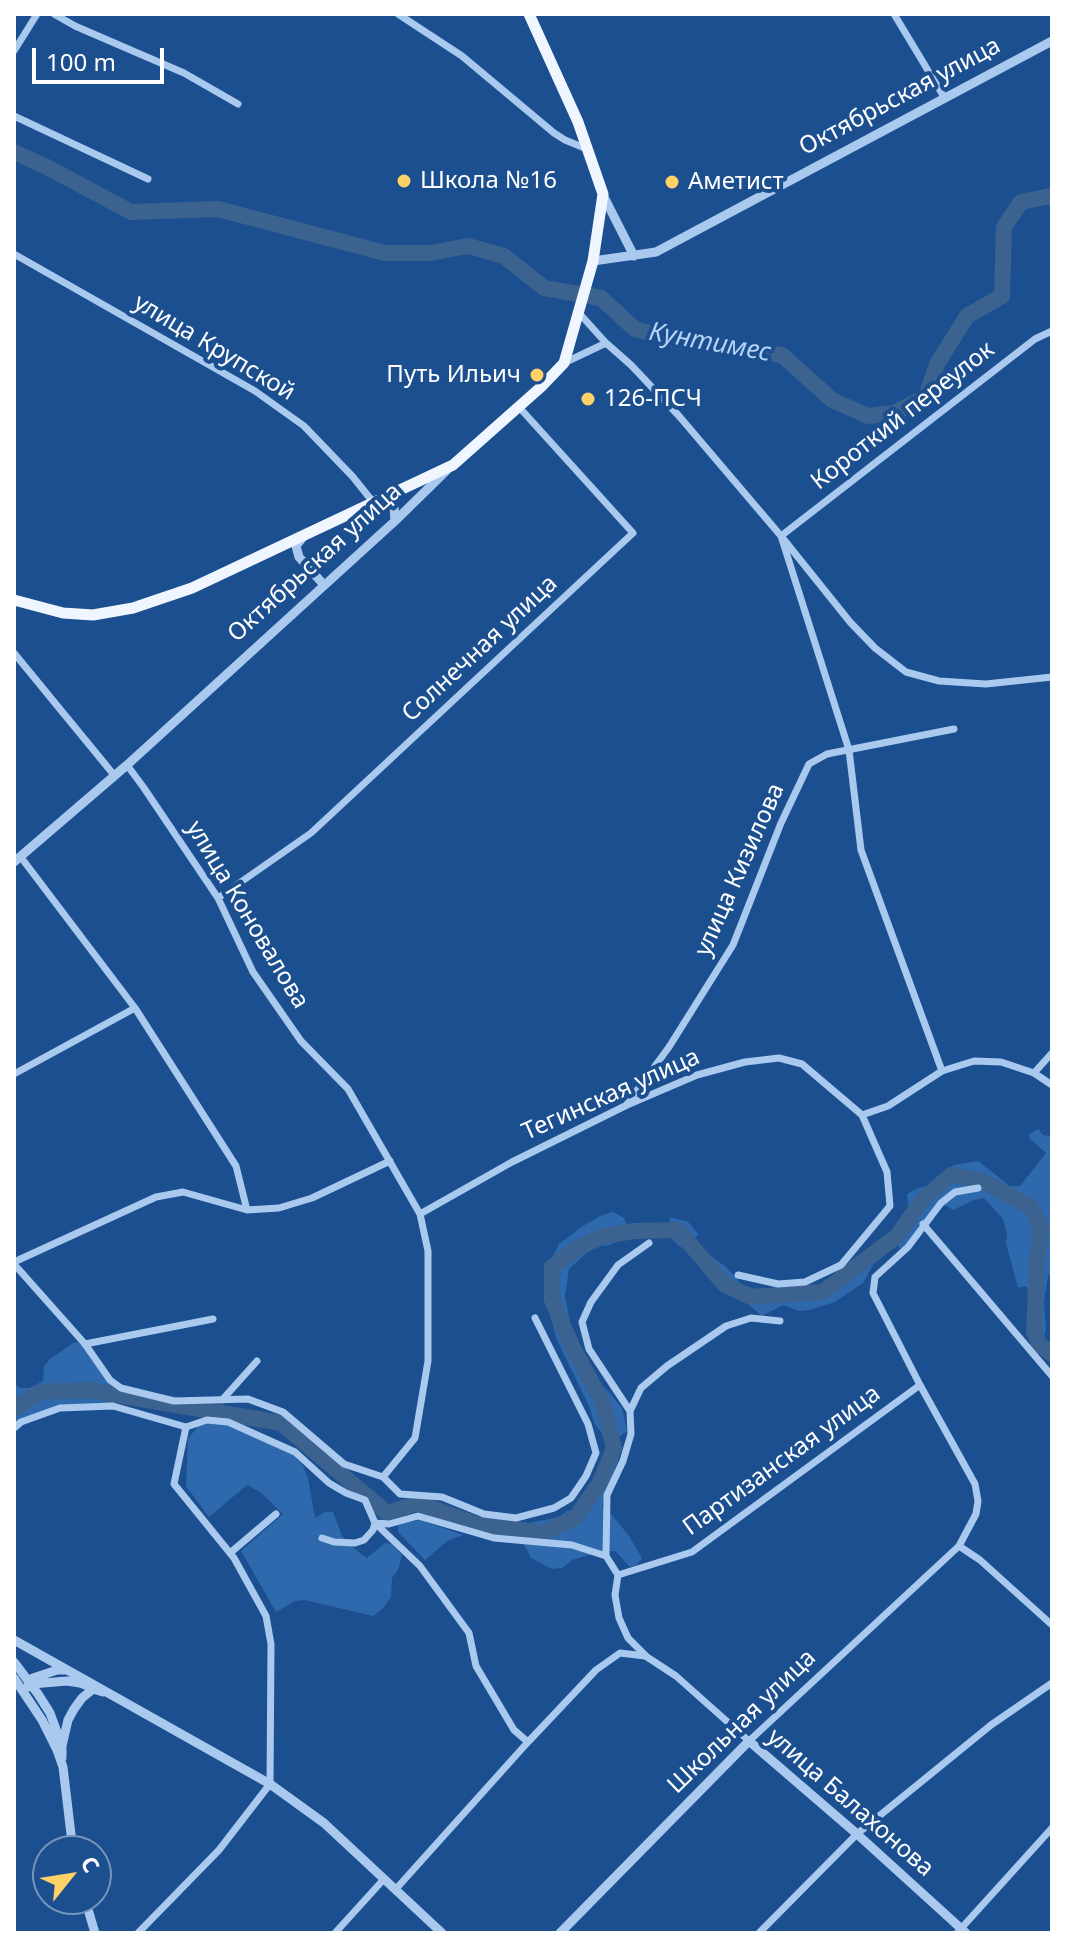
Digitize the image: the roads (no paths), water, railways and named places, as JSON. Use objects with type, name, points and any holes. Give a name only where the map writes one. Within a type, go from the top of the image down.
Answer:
[{"type":"main road","points":[[529,14],[589,150],[603,194]]},
{"type":"main road","name":"Октябрьская улица","points":[[453,465],[564,363],[593,261],[603,194]]},
{"type":"main road","points":[[14,600],[63,613],[93,615],[133,608],[192,588],[453,465]]},
{"type":"street","points":[[14,51],[37,14]]},
{"type":"street","points":[[54,14],[184,73],[238,104]]},
{"type":"street","points":[[398,14],[462,56],[554,133],[589,150]]},
{"type":"street","points":[[894,14],[944,97]]},
{"type":"street","name":"Октябрьская улица","points":[[593,261],[656,252],[1052,41]]},
{"type":"street","points":[[14,116],[148,179]]},
{"type":"street","points":[[603,194],[634,256]]},
{"type":"street","name":"улица Крупской","points":[[14,254],[255,391],[304,426],[377,500]]},
{"type":"street","points":[[579,313],[679,416],[850,622],[875,648],[906,672],[939,681],[986,684],[1052,677]]},
{"type":"street","name":"Короткий переулок","points":[[781,536],[1035,339],[1052,331]]},
{"type":"street","points":[[564,363],[606,343]]},
{"type":"street","name":"Солнечная улица","points":[[218,898],[311,833],[633,533],[518,406]]},
{"type":"street","name":"Октябрьская улица","points":[[17,859],[127,765],[453,465]]},
{"type":"street","points":[[377,500],[390,502],[394,507],[395,521]]},
{"type":"street","points":[[313,530],[296,546],[299,557],[324,585]]},
{"type":"street","points":[[781,536],[849,750],[861,850],[942,1071]]},
{"type":"street","points":[[260,556],[288,553],[299,557]]},
{"type":"street","points":[[14,653],[114,775]]},
{"type":"street","name":"улица Кизилова","points":[[627,1105],[669,1047],[733,945],[781,823],[809,764],[827,754],[954,729]]},
{"type":"street","name":"улица Коновалова","points":[[127,765],[218,898],[253,972],[301,1041],[348,1089],[420,1214],[428,1251],[428,1361],[415,1438],[383,1477]]},
{"type":"street","points":[[17,859],[135,1008],[236,1166],[247,1210]]},
{"type":"street","points":[[14,1074],[135,1008]]},
{"type":"street","points":[[1034,1073],[1052,1053]]},
{"type":"street","name":"Тегинская улица","points":[[420,1214],[512,1162],[627,1105],[697,1075],[745,1062],[779,1058],[802,1064],[862,1115],[887,1172],[890,1206],[841,1265],[805,1282],[778,1284],[738,1275]]},
{"type":"street","points":[[862,1115],[888,1106],[942,1071],[974,1061],[1001,1062],[1034,1073],[1052,1085]]},
{"type":"street","points":[[390,1161],[312,1198],[279,1208],[247,1210],[183,1192],[156,1197],[14,1263],[85,1344],[110,1380],[121,1388],[174,1401],[248,1399],[283,1412],[344,1464],[383,1477],[400,1494],[442,1497],[484,1514],[506,1517],[516,1518],[554,1508],[571,1498],[586,1476],[596,1453],[588,1424],[535,1318]]},
{"type":"street","points":[[978,1188],[955,1192],[923,1224],[1052,1376]]},
{"type":"street","name":"Школьная улица","points":[[560,1933],[749,1741],[959,1546],[976,1514],[978,1501],[975,1484],[873,1293],[875,1277],[908,1247],[923,1224]]},
{"type":"street","points":[[630,1411],[589,1349],[582,1322],[591,1302],[618,1265],[649,1243]]},
{"type":"street","points":[[618,1575],[606,1556],[607,1495],[623,1461],[631,1434],[630,1411],[641,1388],[667,1366],[726,1326],[751,1318],[780,1321]]},
{"type":"street","points":[[85,1344],[213,1319]]},
{"type":"street","points":[[222,1400],[257,1361]]},
{"type":"street","name":"Партизанская улица","points":[[618,1575],[692,1552],[920,1385]]},
{"type":"street","points":[[14,1428],[21,1422],[60,1408],[113,1406],[186,1427],[207,1420],[228,1422],[295,1452],[329,1483],[365,1500],[375,1523],[420,1566],[469,1633],[476,1666],[514,1730],[528,1742]]},
{"type":"street","points":[[138,1933],[219,1850],[270,1784],[271,1644],[266,1616],[230,1553],[174,1484],[186,1427]]},
{"type":"street","points":[[230,1553],[276,1514]]},
{"type":"street","points":[[375,1523],[389,1524],[418,1516],[494,1538],[572,1545],[606,1556]]},
{"type":"street","points":[[322,1538],[355,1543],[364,1540],[375,1523]]},
{"type":"street","points":[[959,1546],[980,1560],[1052,1625]]},
{"type":"street","name":"улица Балахонова","points":[[618,1575],[615,1595],[619,1618],[628,1638],[857,1834],[962,1932]]},
{"type":"street","points":[[14,1640],[270,1784],[324,1823],[442,1933]]},
{"type":"street","points":[[395,1890],[596,1670],[620,1653],[647,1657]]},
{"type":"street","points":[[14,1662],[50,1713],[57,1729],[71,1835]]},
{"type":"street","points":[[34,1708],[29,1696],[29,1683],[33,1678],[57,1670],[69,1670]]},
{"type":"street","points":[[14,1677],[32,1684],[80,1683],[117,1697]]},
{"type":"street","points":[[14,1677],[59,1748]]},
{"type":"street","points":[[759,1933],[857,1834],[991,1725],[1052,1683]]},
{"type":"street","points":[[59,1748],[74,1709],[93,1689]]},
{"type":"street","points":[[962,1932],[1052,1828]]},
{"type":"street","points":[[335,1933],[384,1879]]},
{"type":"waterway","name":"Кунтимес","points":[[14,152],[131,212],[218,209],[385,253],[430,253],[468,246],[504,256],[544,288],[601,298],[635,329],[678,341],[782,355],[832,400],[868,416],[894,413],[926,397],[937,364],[967,316],[1002,296],[1004,227],[1021,202],[1052,198]]},
{"type":"waterway","points":[[14,1409],[40,1392],[89,1390],[281,1423],[387,1513],[418,1503],[476,1524],[543,1533],[575,1518],[599,1484],[614,1448],[602,1401],[572,1346],[552,1300],[552,1267],[576,1249],[603,1236],[634,1231],[678,1230],[725,1285],[751,1297],[823,1292],[897,1236],[922,1200],[951,1175],[982,1181],[1030,1206],[1041,1226],[1034,1332],[1039,1344],[1052,1354]]},
{"type":"place","name":"Школа №16","points":[[404,181]]},
{"type":"place","name":"Аметист","points":[[672,182]]},
{"type":"place","name":"Путь Ильич","points":[[537,375]]},
{"type":"place","name":"126-ПСЧ","points":[[588,399]]}]
